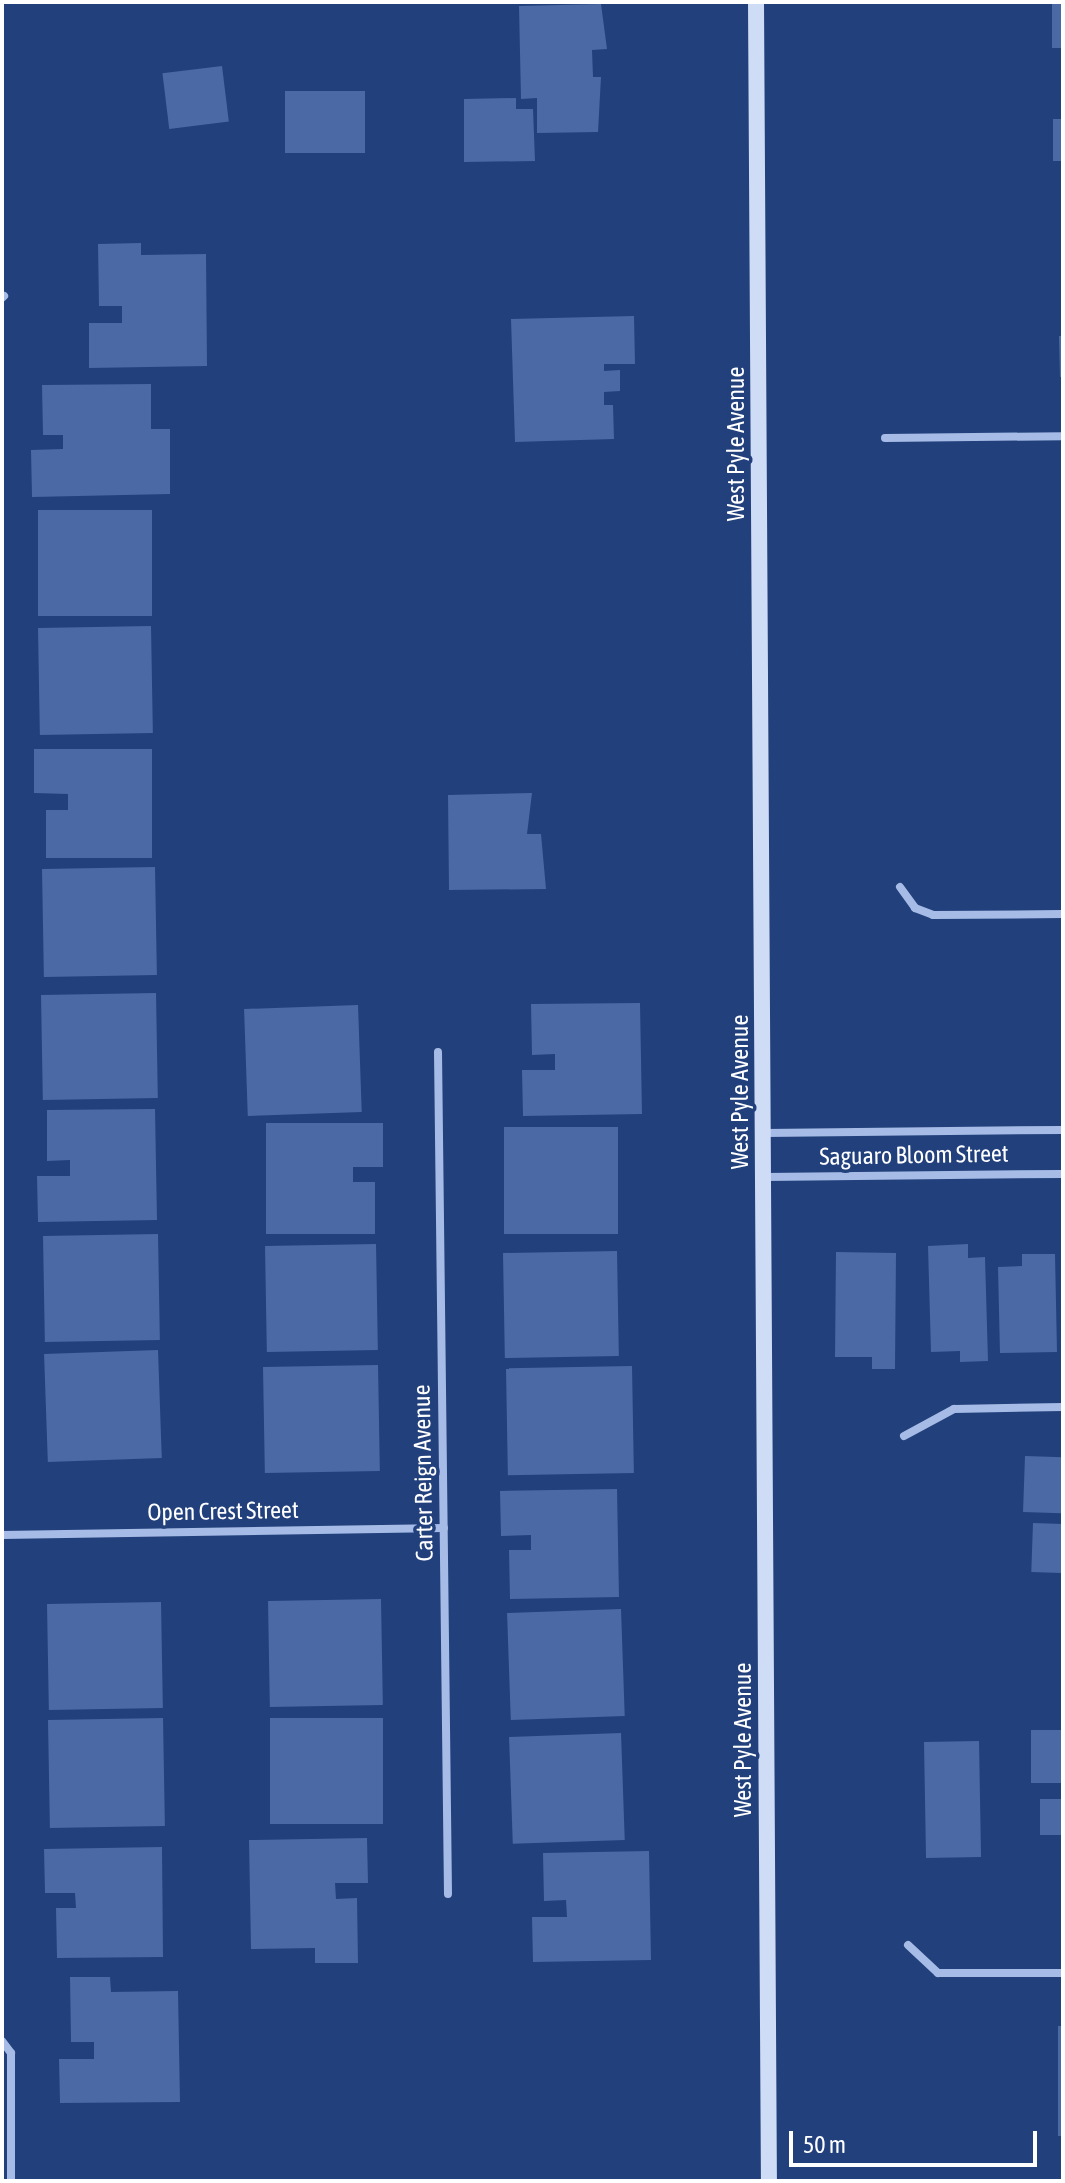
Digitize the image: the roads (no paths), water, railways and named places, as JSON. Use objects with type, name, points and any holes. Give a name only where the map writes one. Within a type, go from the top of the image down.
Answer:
[{"type":"street","name":"West Pyle Avenue","points":[[756,2],[769,2181]]},
{"type":"street","points":[[885,438],[1063,436]]},
{"type":"street","points":[[900,887],[915,908],[933,915],[1063,914]]},
{"type":"street","name":"Carter Reign Avenue","points":[[438,1052],[448,1894]]},
{"type":"street","name":"Saguaro Bloom Street","points":[[765,1133],[1063,1130]]},
{"type":"street","name":"Saguaro Bloom Street","points":[[765,1177],[1063,1174]]},
{"type":"street","points":[[904,1436],[954,1409],[1063,1407]]},
{"type":"street","name":"Open Crest Street","points":[[2,1535],[444,1528]]},
{"type":"street","points":[[908,1945],[938,1973],[1063,1973]]},
{"type":"street","points":[[2,2041],[11,2053],[11,2181]]}]
